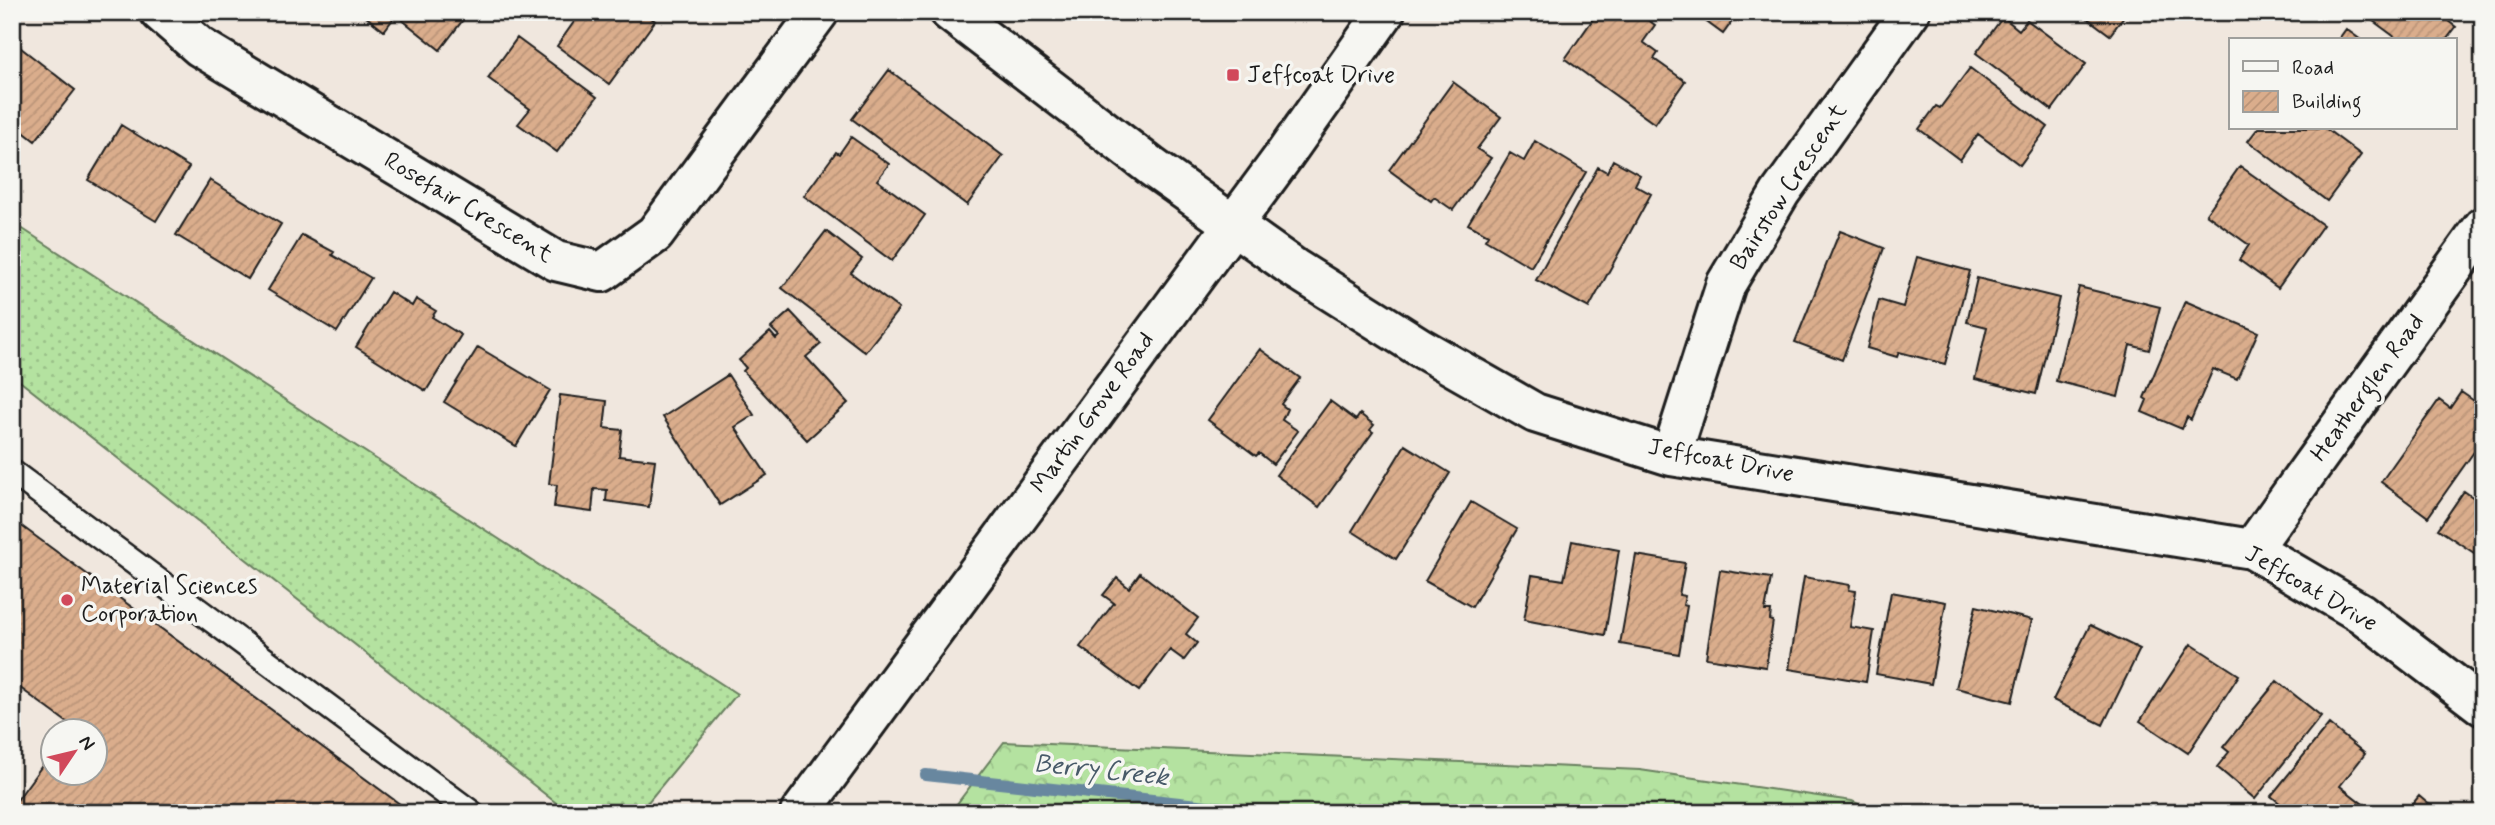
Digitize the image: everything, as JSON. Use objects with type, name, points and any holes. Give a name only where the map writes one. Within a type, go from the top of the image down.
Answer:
[{"type":"street","name":"Rosefair Crescent","points":[[160,12],[200,47],[556,261],[602,272],[655,234],[819,12]]},
{"type":"street","name":"Jeffcoat Drive","points":[[950,12],[1152,167],[1294,268],[1422,348],[1535,413],[1671,456],[2252,550],[2361,612],[2483,706]]},
{"type":"street","name":"Martin Grove Road","points":[[802,812],[1385,12]]},
{"type":"street","name":"Bairstow Crescent","points":[[1671,456],[1726,284],[1780,193],[1910,12]]},
{"type":"street","name":"Heatherglen Road","points":[[2252,550],[2483,227]]},
{"type":"lane","points":[[12,472],[472,813]]},
{"type":"green space","points":[[12,222],[737,694],[639,813],[569,813],[12,375]]},
{"type":"green space","points":[[1004,742],[1640,770],[1852,801],[1878,813],[950,813]]},
{"type":"building","points":[[360,12],[469,12],[440,50],[396,15],[384,31]]},
{"type":"building","points":[[581,12],[644,12],[655,21],[609,84],[557,46]]},
{"type":"building","points":[[1598,12],[1637,12],[1655,25],[1643,42],[1658,53],[1654,59],[1685,81],[1655,124],[1565,59]]},
{"type":"building","points":[[1649,12],[1666,12],[1660,20]]},
{"type":"building","points":[[1693,12],[1739,12],[1723,34]]},
{"type":"building","points":[[2079,12],[2127,12],[2110,35]]},
{"type":"building","points":[[2361,12],[2442,12],[2440,15],[2456,27],[2448,38],[2396,38]]},
{"type":"building","points":[[2003,17],[2019,30],[2027,20],[2086,64],[2052,110],[1976,53]]},
{"type":"building","points":[[2346,29],[2358,38],[2339,38]]},
{"type":"building","points":[[517,38],[597,97],[557,152],[518,124],[530,109],[488,78]]},
{"type":"building","points":[[12,41],[75,90],[35,141],[12,123]]},
{"type":"building","points":[[1970,68],[2048,127],[2020,165],[1978,134],[1960,160],[1919,129],[1936,106],[1940,108]]},
{"type":"building","points":[[889,70],[1003,156],[967,205],[852,119]]},
{"type":"building","points":[[1453,82],[1501,117],[1477,149],[1491,158],[1453,210],[1434,197],[1431,201],[1389,170]]},
{"type":"building","points":[[121,125],[189,167],[156,221],[88,180]]},
{"type":"building","points":[[2256,130],[2328,130],[2361,155],[2327,201],[2248,141]]},
{"type":"building","points":[[851,137],[889,164],[877,180],[925,215],[892,261],[804,196],[836,152],[839,154]]},
{"type":"building","points":[[1535,141],[1586,172],[1531,267],[1485,240],[1488,235],[1468,224],[1510,153],[1524,161]]},
{"type":"building","points":[[1613,160],[1640,175],[1635,185],[1651,194],[1589,308],[1536,280],[1598,167],[1607,172]]},
{"type":"building","points":[[2240,166],[2323,225],[2278,288],[2239,260],[2249,245],[2206,214]]},
{"type":"building","points":[[210,180],[281,224],[248,279],[176,235]]},
{"type":"building","points":[[826,231],[862,259],[851,273],[899,309],[865,352],[782,288]]},
{"type":"building","points":[[1840,231],[1884,248],[1842,360],[1795,342]]},
{"type":"building","points":[[302,235],[334,252],[332,255],[371,278],[337,332],[268,290]]},
{"type":"building","points":[[1917,257],[1970,271],[1945,364],[1899,352],[1897,357],[1867,348],[1879,300],[1903,307]]},
{"type":"building","points":[[1977,278],[2059,298],[2036,394],[1975,379],[1987,327],[1967,322]]},
{"type":"building","points":[[2079,287],[2160,307],[2149,350],[2130,345],[2118,397],[2056,381]]},
{"type":"building","points":[[390,292],[412,306],[416,299],[436,311],[432,317],[461,335],[426,391],[356,347]]},
{"type":"building","points":[[2185,301],[2258,332],[2237,379],[2213,369],[2191,420],[2187,417],[2182,429],[2142,412],[2147,400],[2144,398]]},
{"type":"building","points":[[790,311],[821,344],[806,357],[848,403],[807,440],[743,371],[746,368],[739,360],[770,332],[776,339],[779,336],[771,328]]},
{"type":"building","points":[[478,347],[550,390],[516,446],[444,402]]},
{"type":"building","points":[[1260,349],[1300,378],[1281,404],[1287,409],[1282,420],[1298,431],[1273,464],[1259,453],[1256,456],[1208,420]]},
{"type":"building","points":[[728,375],[754,415],[735,427],[767,475],[720,505],[663,417]]},
{"type":"building","points":[[2461,392],[2483,407],[2483,439],[2428,517],[2381,482],[2439,400],[2450,408]]},
{"type":"building","points":[[560,395],[607,401],[604,428],[622,430],[619,456],[655,460],[649,507],[606,501],[607,490],[594,489],[592,512],[554,507],[557,485],[549,484]]},
{"type":"building","points":[[1330,401],[1356,420],[1360,414],[1374,425],[1370,430],[1373,432],[1319,507],[1276,475]]},
{"type":"building","points":[[1405,445],[1450,473],[1396,559],[1352,531]]},
{"type":"building","points":[[2464,491],[2481,503],[2483,500],[2483,559],[2438,529]]},
{"type":"building","points":[[1471,502],[1517,529],[1472,607],[1425,581]]},
{"type":"building","name":"Material Sciences Corporation","points":[[12,519],[412,813],[12,813],[12,807],[38,771],[38,786],[108,786],[108,716],[58,716],[12,682]]},
{"type":"building","points":[[1572,541],[1619,550],[1605,635],[1524,620],[1532,575],[1564,580]]},
{"type":"building","points":[[1636,555],[1685,563],[1679,595],[1685,596],[1683,605],[1687,606],[1679,654],[1620,644]]},
{"type":"building","points":[[1720,570],[1771,578],[1765,611],[1771,611],[1770,620],[1773,621],[1766,667],[1706,658]]},
{"type":"building","points":[[1140,573],[1198,618],[1186,634],[1197,643],[1184,660],[1170,650],[1139,691],[1080,647],[1114,603],[1103,595],[1117,578],[1129,588]]},
{"type":"building","points":[[1804,577],[1850,585],[1849,590],[1856,591],[1850,627],[1874,631],[1866,682],[1789,669]]},
{"type":"building","points":[[1891,592],[1946,602],[1931,684],[1876,674]]},
{"type":"building","points":[[1976,606],[2032,620],[2012,702],[1956,688]]},
{"type":"building","points":[[2090,625],[2140,649],[2103,725],[2053,700]]},
{"type":"building","points":[[2191,644],[2239,675],[2188,753],[2140,721]]},
{"type":"building","points":[[2277,681],[2321,716],[2255,799],[2217,767],[2229,752],[2223,747]]},
{"type":"building","points":[[2329,724],[2365,754],[2340,786],[2363,804],[2356,813],[2292,813],[2271,796]]},
{"type":"building","points":[[2419,796],[2439,813],[2405,813]]},
{"type":"waterway","name":"Berry Creek","points":[[926,775],[1270,813]]},
{"type":"place","name":"Jeffcoat Drive","points":[[1233,75]]},
{"type":"place","name":"Material Sciences Corporation","points":[[67,600]]}]
